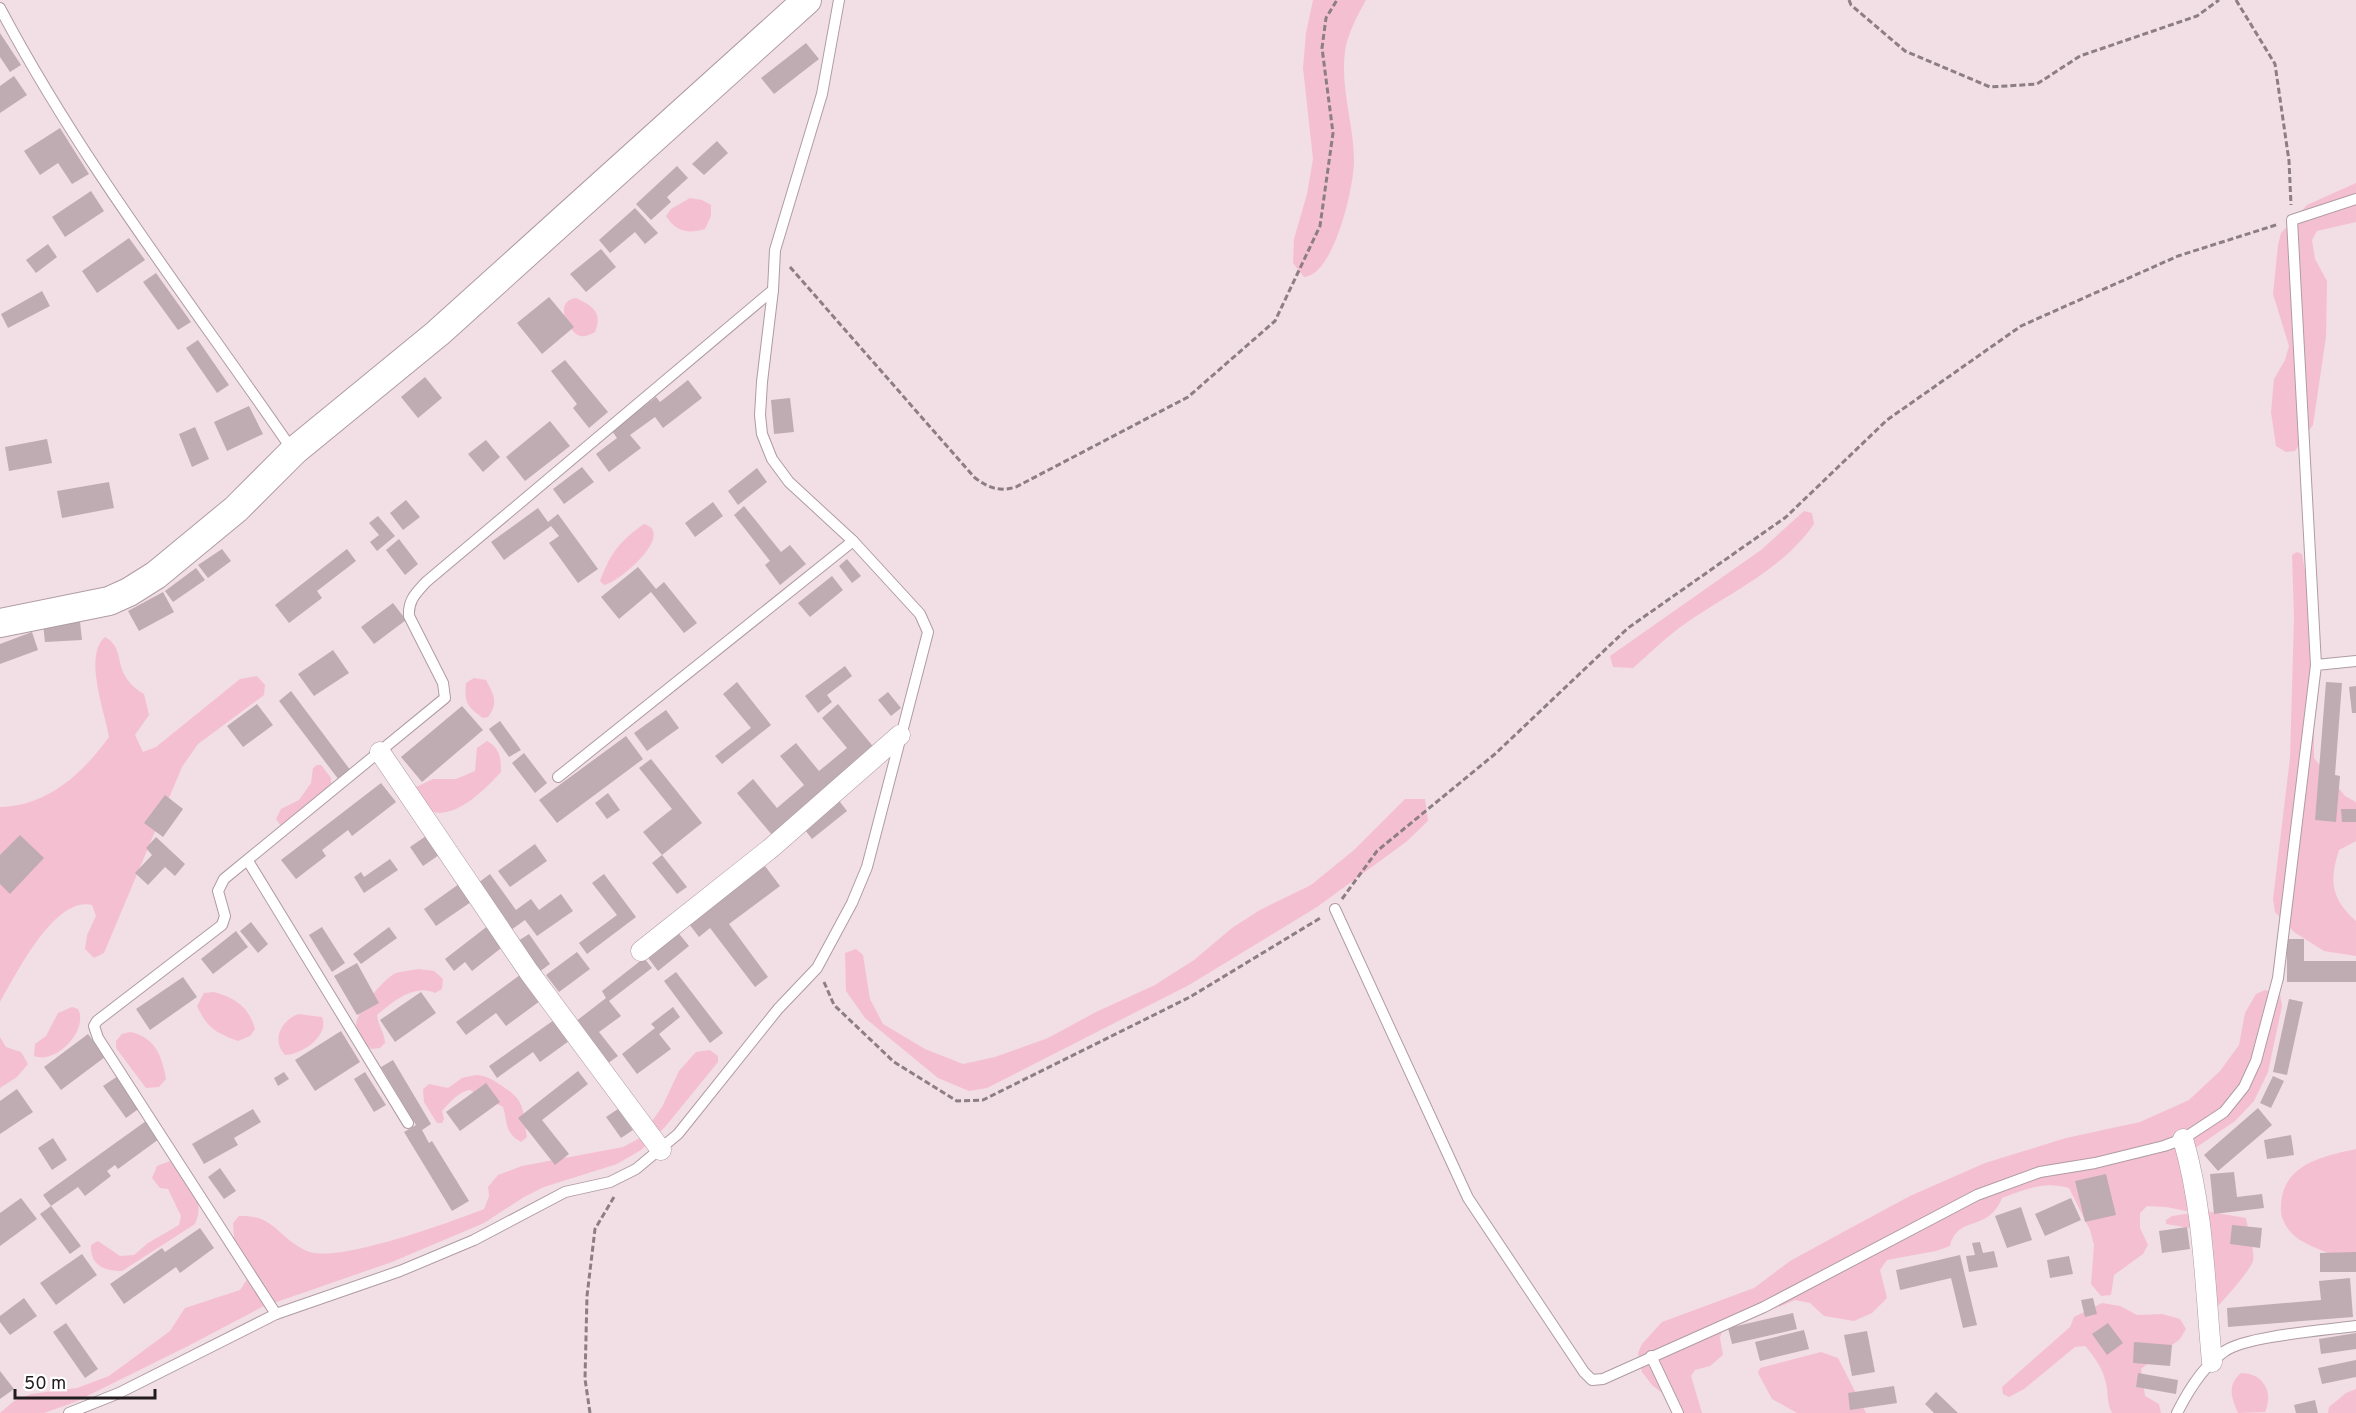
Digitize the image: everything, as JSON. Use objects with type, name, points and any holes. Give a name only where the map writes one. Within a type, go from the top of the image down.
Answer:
[{"type":"main road","points":[[0,623],[109,601],[129,592],[156,575],[236,509],[294,451],[438,333],[807,0]]},
{"type":"street","points":[[641,951],[771,848],[900,735]]},
{"type":"street","points":[[380,752],[528,972],[661,1150]]},
{"type":"street","points":[[2183,1139],[2192,1169],[2202,1247],[2212,1362]]},
{"type":"lane","points":[[69,1413],[119,1393],[276,1314],[400,1271],[474,1240],[565,1192],[610,1182],[636,1169],[678,1134],[778,1009],[817,968],[852,903],[867,867],[928,632],[920,614],[853,541],[789,482],[772,459],[762,434],[760,415],[762,382],[773,290],[775,250],[822,94],[839,0]]},
{"type":"lane","points":[[0,8],[82,148],[133,225],[294,451]]},
{"type":"lane","points":[[1335,909],[1468,1198],[1584,1372],[1592,1380],[1603,1379],[1764,1307],[1977,1195],[2040,1172],[2095,1163],[2183,1139],[2224,1112],[2244,1087],[2256,1061],[2278,978],[2316,665],[2292,220],[2356,199]]},
{"type":"lane","points":[[276,1314],[99,1038],[94,1026],[97,1021],[222,925],[225,916],[218,891],[224,879],[445,698],[443,683],[409,616],[408,605],[412,597],[426,582],[773,290]]},
{"type":"lane","points":[[558,777],[853,541]]},
{"type":"lane","points":[[2316,665],[2356,661]]},
{"type":"lane","points":[[248,861],[408,1123]]},
{"type":"lane","points":[[2177,1413],[2185,1398],[2212,1362],[2226,1349],[2260,1339],[2356,1326]]},
{"type":"lane","points":[[1651,1356],[1678,1413]]},
{"type":"path","points":[[775,250],[974,477],[985,486],[1002,491],[1016,487],[1188,397],[1275,321],[1320,226],[1333,133],[1322,48],[1326,18],[1337,0]]},
{"type":"path","points":[[1849,0],[1851,5],[1905,51],[1990,87],[2037,84],[2080,56],[2197,16],[2219,0]]},
{"type":"path","points":[[817,968],[834,1005],[894,1062],[957,1101],[983,1100],[1190,997],[1335,909],[1377,851],[1495,754],[1628,628],[1786,517],[1887,420],[2021,326],[2178,256],[2292,220],[2289,161],[2275,64],[2236,0]]},
{"type":"path","points":[[590,1413],[585,1378],[587,1296],[595,1229],[613,1198],[636,1169]]},
{"type":"shaded area","points":[[1313,0],[1366,0],[1356,18],[1345,51],[1344,79],[1354,161],[1346,209],[1333,246],[1324,262],[1315,273],[1304,277],[1293,263],[1294,239],[1307,194],[1313,159],[1303,68],[1306,33]]},
{"type":"shaded area","points":[[2356,183],[2356,222],[2317,231],[2312,240],[2315,259],[2327,281],[2326,337],[2313,425],[2295,451],[2286,452],[2276,446],[2271,412],[2274,379],[2285,360],[2289,346],[2273,294],[2281,233],[2307,205]]},
{"type":"shaded area","points":[[690,198],[702,200],[711,205],[711,216],[705,229],[683,230],[674,225],[666,216],[671,209]]},
{"type":"shaded area","points":[[576,298],[592,307],[597,315],[595,332],[587,336],[581,336],[572,330],[565,318],[565,305]]},
{"type":"shaded area","points":[[1804,511],[1812,513],[1814,524],[1785,556],[1751,582],[1679,628],[1633,668],[1613,667],[1610,656],[1761,550]]},
{"type":"shaded area","points":[[644,524],[652,529],[654,537],[650,546],[632,567],[612,582],[604,585],[600,581],[612,555],[629,536]]},
{"type":"shaded area","points":[[2297,552],[2302,554],[2308,588],[2314,657],[2314,758],[2345,796],[2356,802],[2356,841],[2339,850],[2333,880],[2341,905],[2356,921],[2356,956],[2324,951],[2294,932],[2275,912],[2273,899],[2290,758],[2294,617],[2292,555]]},
{"type":"shaded area","points":[[105,637],[114,644],[126,677],[144,694],[149,715],[135,735],[143,752],[156,747],[240,679],[257,676],[265,685],[264,695],[198,744],[182,767],[104,953],[94,958],[85,949],[87,935],[96,916],[92,905],[78,905],[50,925],[26,957],[0,1002],[0,807],[34,801],[49,794],[76,775],[109,737],[97,685],[96,670],[99,646]]},
{"type":"shaded area","points":[[474,678],[486,680],[493,695],[494,703],[488,717],[483,718],[470,707],[466,700],[466,683]]},
{"type":"shaded area","points":[[487,741],[495,747],[499,754],[501,772],[474,798],[449,812],[440,813],[425,809],[412,789],[433,779],[456,779],[475,771],[477,748]]},
{"type":"shaded area","points":[[321,765],[331,778],[331,787],[281,826],[276,819],[281,809],[299,800],[311,783],[313,768]]},
{"type":"shaded area","points":[[1405,799],[1425,799],[1428,821],[1406,842],[1317,907],[1189,985],[987,1088],[969,1091],[938,1078],[865,1018],[846,991],[845,953],[856,949],[863,955],[870,999],[883,1024],[925,1049],[963,1064],[995,1057],[1048,1038],[1096,1012],[1155,985],[1194,960],[1232,928],[1260,910],[1311,885],[1354,850]]},
{"type":"shaded area","points":[[419,969],[434,971],[443,979],[442,989],[435,993],[420,990],[404,995],[377,1015],[385,1043],[380,1048],[371,1049],[356,1029],[357,1019],[361,1012],[391,976],[399,972]]},
{"type":"shaded area","points":[[2265,990],[2280,994],[2282,1006],[2268,1072],[2254,1101],[2235,1121],[2188,1153],[2195,1205],[2186,1211],[2147,1206],[2140,1213],[2140,1228],[2148,1245],[2143,1254],[2114,1275],[2111,1295],[2101,1296],[2091,1284],[2094,1245],[2090,1230],[2069,1188],[2051,1185],[2035,1187],[2002,1198],[1989,1216],[1960,1230],[1954,1236],[1950,1246],[1936,1251],[1887,1260],[1880,1270],[1887,1298],[1872,1313],[1854,1321],[1824,1316],[1810,1303],[1795,1300],[1722,1331],[1720,1338],[1723,1355],[1710,1366],[1695,1370],[1691,1376],[1702,1413],[1675,1413],[1670,1399],[1652,1385],[1642,1372],[1638,1353],[1642,1344],[1662,1322],[1754,1288],[1790,1261],[1910,1196],[1985,1163],[2066,1138],[2140,1122],[2189,1100],[2220,1071],[2239,1045],[2245,1013],[2256,994]]},
{"type":"shaded area","points":[[214,992],[228,997],[245,1009],[255,1029],[250,1036],[238,1041],[209,1025],[197,1006],[204,993]]},
{"type":"shaded area","points":[[72,1007],[78,1009],[80,1017],[75,1035],[60,1051],[43,1057],[34,1056],[35,1044],[46,1036],[58,1013]]},
{"type":"shaded area","points":[[298,1014],[322,1017],[322,1031],[306,1048],[285,1055],[278,1037],[287,1021]]},
{"type":"shaded area","points":[[130,1032],[146,1038],[156,1049],[166,1079],[159,1087],[146,1088],[116,1048],[116,1041],[122,1034]]},
{"type":"shaded area","points":[[0,1037],[6,1047],[21,1052],[28,1064],[17,1077],[0,1088]]},
{"type":"shaded area","points":[[710,1050],[718,1056],[718,1062],[665,1127],[641,1150],[617,1164],[544,1187],[484,1223],[392,1262],[262,1307],[75,1402],[44,1413],[0,1413],[14,1401],[31,1394],[77,1388],[109,1376],[170,1331],[185,1308],[240,1290],[248,1278],[235,1250],[233,1223],[239,1216],[261,1219],[300,1247],[310,1252],[325,1254],[370,1246],[447,1223],[484,1209],[489,1196],[488,1187],[498,1175],[522,1166],[623,1147],[640,1138],[662,1107],[679,1071],[696,1052]]},
{"type":"shaded area","points":[[476,1075],[494,1080],[518,1100],[523,1112],[527,1137],[521,1142],[509,1131],[503,1107],[470,1090],[451,1101],[442,1111],[444,1119],[442,1123],[437,1123],[424,1102],[423,1089],[429,1084],[448,1088],[462,1078]]},
{"type":"shaded area","points":[[2356,1149],[2356,1263],[2306,1244],[2296,1237],[2284,1223],[2281,1210],[2282,1195],[2287,1183],[2295,1173],[2316,1160]]},
{"type":"shaded area","points":[[170,1161],[189,1182],[197,1198],[199,1206],[195,1224],[122,1271],[99,1266],[91,1252],[91,1245],[98,1241],[120,1256],[134,1255],[148,1243],[179,1225],[181,1216],[168,1189],[160,1188],[152,1178],[157,1166]]},
{"type":"shaded area","points":[[2205,1211],[2246,1218],[2253,1251],[2253,1261],[2247,1271],[2214,1310],[2204,1238],[2190,1228],[2166,1224],[2166,1220],[2172,1216]]},
{"type":"shaded area","points":[[2102,1303],[2120,1306],[2137,1315],[2162,1314],[2180,1319],[2186,1329],[2180,1339],[2141,1369],[2145,1396],[2159,1404],[2161,1413],[2112,1413],[2102,1371],[2085,1346],[2075,1347],[2024,1389],[2009,1397],[2003,1394],[2002,1387],[2070,1327],[2074,1317]]},
{"type":"shaded area","points":[[1821,1352],[1838,1358],[1866,1413],[1797,1413],[1772,1399],[1758,1373],[1760,1368]]},
{"type":"shaded area","points":[[2241,1373],[2255,1376],[2265,1385],[2268,1397],[2265,1412],[2238,1413],[2232,1387]]},
{"type":"shaded area","points":[[2356,1389],[2356,1413],[2328,1413],[2329,1407],[2346,1393]]},
{"type":"building","points":[[0,33],[21,65],[10,72],[0,57]]},
{"type":"building","points":[[806,43],[819,59],[774,94],[761,78]]},
{"type":"building","points":[[14,76],[27,95],[0,113],[0,86]]},
{"type":"building","points":[[60,128],[89,174],[72,184],[58,163],[40,175],[24,151]]},
{"type":"building","points":[[717,141],[728,153],[704,175],[692,164]]},
{"type":"building","points":[[677,166],[688,178],[667,197],[671,202],[651,220],[636,204]]},
{"type":"building","points":[[91,191],[104,211],[65,237],[52,217]]},
{"type":"building","points":[[635,208],[658,233],[645,244],[635,232],[610,253],[599,240]]},
{"type":"building","points":[[129,238],[145,260],[97,293],[82,271]]},
{"type":"building","points":[[48,244],[57,257],[36,273],[26,260]]},
{"type":"building","points":[[601,249],[616,267],[586,292],[570,274]]},
{"type":"building","points":[[156,273],[191,322],[178,330],[143,282]]},
{"type":"building","points":[[42,291],[50,306],[8,328],[1,314]]},
{"type":"building","points":[[549,297],[574,327],[542,354],[517,323]]},
{"type":"building","points":[[198,340],[229,385],[217,393],[186,348]]},
{"type":"building","points":[[565,360],[608,412],[589,428],[573,408],[577,404],[551,371]]},
{"type":"building","points":[[425,377],[442,398],[418,418],[401,397]]},
{"type":"building","points":[[688,380],[702,398],[663,428],[655,417],[630,435],[641,448],[609,472],[596,454],[617,438],[612,431],[656,397],[660,402]]},
{"type":"building","points":[[790,398],[794,432],[774,434],[771,400]]},
{"type":"building","points":[[249,406],[263,434],[227,451],[214,422]]},
{"type":"building","points":[[550,421],[570,446],[525,481],[506,457]]},
{"type":"building","points":[[195,427],[209,459],[192,467],[179,434]]},
{"type":"building","points":[[47,439],[52,463],[9,471],[5,447]]},
{"type":"building","points":[[486,440],[500,457],[483,472],[468,454]]},
{"type":"building","points":[[582,467],[594,482],[564,504],[553,489]]},
{"type":"building","points":[[757,468],[767,482],[738,505],[728,491]]},
{"type":"building","points":[[109,482],[114,508],[62,518],[57,491]]},
{"type":"building","points":[[406,500],[420,517],[403,530],[390,513]]},
{"type":"building","points":[[713,502],[723,516],[695,537],[685,523]]},
{"type":"building","points":[[744,506],[781,552],[790,545],[806,564],[780,585],[765,565],[770,561],[734,515]]},
{"type":"building","points":[[538,508],[548,522],[558,514],[598,569],[578,583],[549,543],[559,536],[551,526],[504,560],[491,542]]},
{"type":"building","points":[[378,516],[395,536],[377,551],[370,542],[379,535],[369,523]]},
{"type":"building","points":[[399,539],[418,564],[405,575],[386,550]]},
{"type":"building","points":[[222,549],[231,561],[208,578],[198,565]]},
{"type":"building","points":[[347,549],[356,561],[317,591],[322,598],[289,623],[275,605]]},
{"type":"building","points":[[847,559],[861,576],[852,583],[839,566]]},
{"type":"building","points":[[638,567],[656,589],[664,582],[697,623],[684,633],[651,592],[619,619],[601,597]]},
{"type":"building","points":[[196,568],[205,580],[173,602],[165,591]]},
{"type":"building","points":[[832,576],[843,590],[810,617],[798,603]]},
{"type":"building","points":[[163,592],[174,612],[139,631],[128,611]]},
{"type":"building","points":[[393,603],[406,620],[374,644],[361,627]]},
{"type":"building","points":[[80,622],[82,640],[45,642],[43,624]]},
{"type":"building","points":[[32,632],[38,650],[0,664],[0,644]]},
{"type":"building","points":[[333,650],[349,673],[314,696],[298,674]]},
{"type":"building","points":[[845,666],[852,676],[827,695],[832,702],[818,713],[805,696]]},
{"type":"building","points":[[737,682],[771,725],[722,764],[715,756],[751,728],[723,694]]},
{"type":"building","points":[[2326,682],[2342,683],[2335,775],[2340,776],[2336,822],[2315,820]]},
{"type":"building","points":[[2356,686],[2356,713],[2352,713],[2349,687]]},
{"type":"building","points":[[291,691],[351,771],[339,780],[279,701]]},
{"type":"building","points":[[888,692],[901,708],[891,716],[878,700]]},
{"type":"building","points":[[257,704],[273,725],[243,747],[227,726]]},
{"type":"building","points":[[838,704],[876,750],[772,835],[737,793],[753,779],[777,808],[804,785],[780,756],[796,743],[819,771],[847,748],[822,718]]},
{"type":"building","points":[[462,706],[483,730],[422,782],[401,757]]},
{"type":"building","points":[[666,710],[679,728],[647,751],[634,733]]},
{"type":"building","points":[[500,721],[521,750],[509,757],[489,729]]},
{"type":"building","points":[[626,736],[643,759],[557,823],[539,800]]},
{"type":"building","points":[[524,753],[547,783],[535,793],[512,763]]},
{"type":"building","points":[[651,759],[702,823],[662,855],[643,832],[672,809],[639,768]]},
{"type":"building","points":[[381,783],[396,802],[352,836],[348,830],[322,850],[326,856],[296,879],[281,860]]},
{"type":"building","points":[[608,793],[620,810],[607,819],[595,803]]},
{"type":"building","points":[[165,795],[183,809],[163,837],[144,823]]},
{"type":"building","points":[[837,798],[847,811],[812,839],[802,826]]},
{"type":"building","points":[[2341,809],[2356,809],[2356,822],[2342,822]]},
{"type":"building","points":[[429,834],[442,853],[423,866],[410,847]]},
{"type":"building","points":[[20,835],[44,858],[10,894],[0,884],[0,855]]},
{"type":"building","points":[[156,837],[185,864],[175,876],[165,867],[148,885],[135,873],[152,855],[146,848]]},
{"type":"building","points":[[535,844],[547,861],[510,887],[498,871]]},
{"type":"building","points":[[662,855],[687,887],[677,894],[652,863]]},
{"type":"building","points":[[390,859],[398,870],[364,893],[354,877],[361,872],[364,877]]},
{"type":"building","points":[[765,866],[780,886],[729,924],[768,977],[755,987],[710,928],[699,937],[686,920],[714,905]]},
{"type":"building","points":[[490,874],[516,910],[531,899],[539,910],[561,894],[573,911],[537,936],[525,920],[511,930],[478,883]]},
{"type":"building","points":[[604,874],[636,917],[587,954],[579,943],[617,915],[592,883]]},
{"type":"building","points":[[459,884],[471,902],[436,926],[424,909]]},
{"type":"building","points":[[251,922],[268,944],[258,953],[240,931]]},
{"type":"building","points":[[489,925],[505,945],[472,971],[465,962],[454,971],[445,959]]},
{"type":"building","points":[[322,927],[345,963],[332,972],[309,935]]},
{"type":"building","points":[[389,927],[397,938],[361,964],[353,954]]},
{"type":"building","points":[[676,930],[689,946],[658,971],[646,955]]},
{"type":"building","points":[[236,931],[248,947],[213,974],[201,959]]},
{"type":"building","points":[[529,934],[550,964],[539,972],[518,941]]},
{"type":"building","points":[[2287,939],[2304,939],[2304,961],[2356,961],[2356,982],[2287,982]]},
{"type":"building","points":[[577,952],[590,969],[559,992],[546,975]]},
{"type":"building","points":[[644,958],[652,968],[609,1001],[621,1016],[599,1032],[618,1056],[607,1064],[575,1022],[606,998],[602,991]]},
{"type":"building","points":[[357,963],[379,1003],[357,1015],[334,976]]},
{"type":"building","points":[[676,972],[723,1033],[710,1043],[664,981]]},
{"type":"building","points":[[520,975],[540,1001],[506,1026],[496,1013],[466,1035],[456,1022]]},
{"type":"building","points":[[183,977],[197,997],[150,1030],[136,1009]]},
{"type":"building","points":[[421,992],[436,1013],[395,1042],[380,1020]]},
{"type":"building","points":[[2289,999],[2303,1002],[2287,1075],[2273,1072]]},
{"type":"building","points":[[673,1007],[680,1017],[659,1034],[671,1049],[637,1074],[622,1054],[655,1028],[651,1024]]},
{"type":"building","points":[[554,1020],[569,1041],[540,1062],[533,1052],[497,1078],[489,1066]]},
{"type":"building","points":[[341,1031],[360,1062],[315,1091],[295,1060]]},
{"type":"building","points":[[88,1034],[105,1057],[61,1090],[44,1067]]},
{"type":"building","points":[[393,1060],[431,1124],[422,1130],[429,1143],[432,1141],[469,1201],[452,1211],[404,1132],[416,1125],[381,1067]]},
{"type":"building","points":[[578,1071],[588,1084],[542,1120],[569,1154],[555,1165],[518,1118]]},
{"type":"building","points":[[284,1072],[289,1079],[278,1086],[274,1078]]},
{"type":"building","points":[[365,1072],[386,1105],[374,1112],[354,1079]]},
{"type":"building","points":[[118,1076],[141,1107],[126,1118],[103,1086]]},
{"type":"building","points":[[2273,1076],[2284,1081],[2271,1108],[2260,1103]]},
{"type":"building","points":[[486,1083],[500,1102],[460,1131],[446,1112]]},
{"type":"building","points":[[17,1089],[33,1112],[0,1134],[0,1101]]},
{"type":"building","points":[[2258,1108],[2272,1125],[2218,1171],[2204,1155]]},
{"type":"building","points":[[253,1109],[261,1122],[234,1138],[238,1145],[204,1164],[192,1144]]},
{"type":"building","points":[[618,1109],[633,1130],[621,1138],[606,1117]]},
{"type":"building","points":[[146,1121],[159,1139],[118,1169],[115,1165],[107,1171],[111,1176],[85,1196],[78,1187],[51,1206],[43,1195]]},
{"type":"building","points":[[2291,1135],[2294,1155],[2267,1159],[2264,1140]]},
{"type":"building","points":[[53,1138],[67,1160],[52,1170],[38,1148]]},
{"type":"building","points":[[220,1168],[236,1191],[224,1199],[208,1177]]},
{"type":"building","points":[[2234,1172],[2237,1197],[2262,1194],[2264,1208],[2214,1214],[2210,1174]]},
{"type":"building","points":[[2106,1174],[2116,1215],[2085,1222],[2075,1181]]},
{"type":"building","points":[[21,1198],[37,1219],[0,1246],[0,1213]]},
{"type":"building","points":[[2071,1198],[2081,1220],[2045,1236],[2035,1214]]},
{"type":"building","points":[[51,1206],[81,1246],[70,1254],[40,1214]]},
{"type":"building","points":[[2021,1207],[2032,1240],[2007,1248],[1995,1216]]},
{"type":"building","points":[[2232,1225],[2262,1228],[2260,1248],[2230,1244]]},
{"type":"building","points":[[2187,1227],[2190,1249],[2162,1253],[2159,1231]]},
{"type":"building","points":[[200,1228],[214,1248],[180,1273],[176,1267],[124,1304],[110,1284],[162,1248],[165,1252]]},
{"type":"building","points":[[1980,1242],[1983,1253],[1994,1251],[1998,1267],[1969,1272],[1966,1256],[1975,1255],[1972,1243]]},
{"type":"building","points":[[2356,1252],[2356,1272],[2320,1272],[2320,1253]]},
{"type":"building","points":[[82,1254],[97,1275],[56,1305],[40,1283]]},
{"type":"building","points":[[1960,1255],[1977,1325],[1963,1328],[1951,1278],[1900,1290],[1896,1270]]},
{"type":"building","points":[[2069,1256],[2073,1274],[2050,1278],[2047,1260]]},
{"type":"building","points":[[2350,1278],[2353,1317],[2228,1327],[2227,1308],[2321,1300],[2319,1281]]},
{"type":"building","points":[[24,1298],[37,1316],[10,1335],[0,1322],[0,1316]]},
{"type":"building","points":[[2093,1298],[2097,1314],[2085,1317],[2081,1300]]},
{"type":"building","points":[[1793,1313],[1797,1329],[1732,1344],[1728,1328]]},
{"type":"building","points":[[66,1323],[98,1369],[85,1378],[53,1332]]},
{"type":"building","points":[[2108,1323],[2123,1343],[2107,1355],[2092,1334]]},
{"type":"building","points":[[1804,1330],[1809,1349],[1760,1361],[1755,1342]]},
{"type":"building","points":[[1867,1331],[1875,1372],[1852,1376],[1844,1335]]},
{"type":"building","points":[[2356,1333],[2356,1349],[2321,1354],[2319,1339]]},
{"type":"building","points":[[2134,1342],[2172,1345],[2170,1366],[2133,1363]]},
{"type":"building","points":[[2356,1360],[2356,1377],[2322,1384],[2318,1368]]},
{"type":"building","points":[[0,1371],[14,1389],[0,1399]]},
{"type":"building","points":[[2138,1373],[2178,1380],[2176,1394],[2136,1387]]},
{"type":"building","points":[[1894,1386],[1897,1403],[1850,1410],[1848,1393]]},
{"type":"building","points":[[1936,1392],[1958,1413],[1934,1413],[1925,1404]]},
{"type":"building","points":[[2315,1400],[2318,1413],[2296,1413],[2294,1405]]}]
